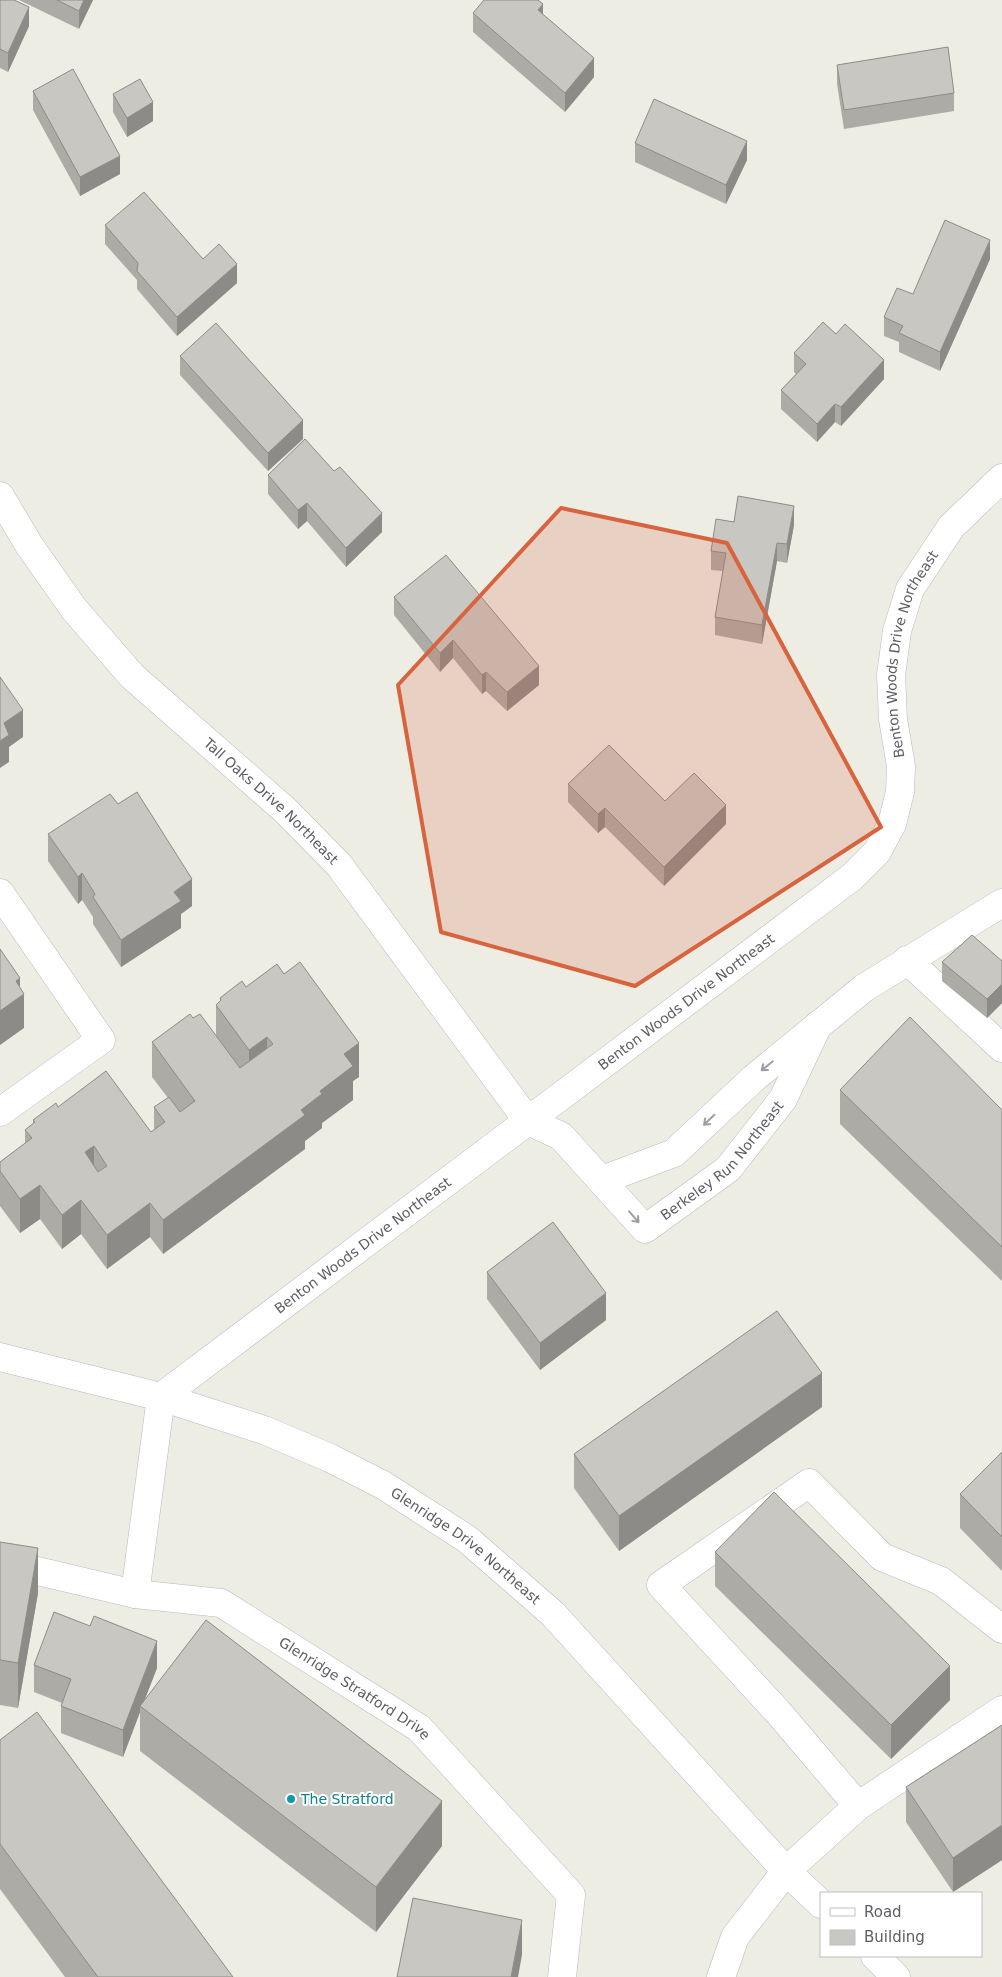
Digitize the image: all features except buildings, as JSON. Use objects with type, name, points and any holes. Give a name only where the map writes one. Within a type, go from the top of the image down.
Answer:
[{"type":"street","name":"Benton Woods Drive Northeast","points":[[161,1397],[852,877],[877,852],[892,824],[900,792],[901,766],[893,720],[891,675],[897,631],[910,589],[951,527],[1002,478]]},
{"type":"street","name":"Tall Oaks Drive Northeast","points":[[0,496],[28,545],[74,609],[132,676],[286,811],[339,865],[528,1121]]},
{"type":"street","points":[[0,893],[101,1040],[0,1112]]},
{"type":"street","name":"Berkeley Run Northeast","points":[[602,1180],[674,1153],[754,1078],[864,988],[1002,903]]},
{"type":"street","points":[[907,960],[1002,1048]]},
{"type":"street","name":"Berkeley Run Northeast","points":[[528,1121],[561,1136],[645,1229],[728,1169],[783,1099],[818,1025]]},
{"type":"street","name":"Glenridge Drive Northeast","points":[[0,1357],[161,1397],[264,1430],[330,1458],[383,1485],[467,1539],[552,1614],[786,1871],[820,1903]]},
{"type":"street","points":[[135,1594],[161,1397]]},
{"type":"street","points":[[858,1806],[778,1712],[661,1586],[809,1483],[882,1557],[941,1581],[1002,1629]]},
{"type":"street","name":"Glenridge Stratford Drive","points":[[0,1562],[135,1594],[222,1603],[419,1728],[571,1895],[562,1977]]},
{"type":"street","points":[[721,1977],[735,1937],[786,1871],[858,1806],[1002,1710]]},
{"type":"street","points":[[876,1957],[896,1977]]},
{"type":"highlighted area","points":[[561,508],[727,543],[881,827],[635,986],[441,932],[398,685]]},
{"type":"place","name":"The Stratford","points":[[291,1799]]}]
